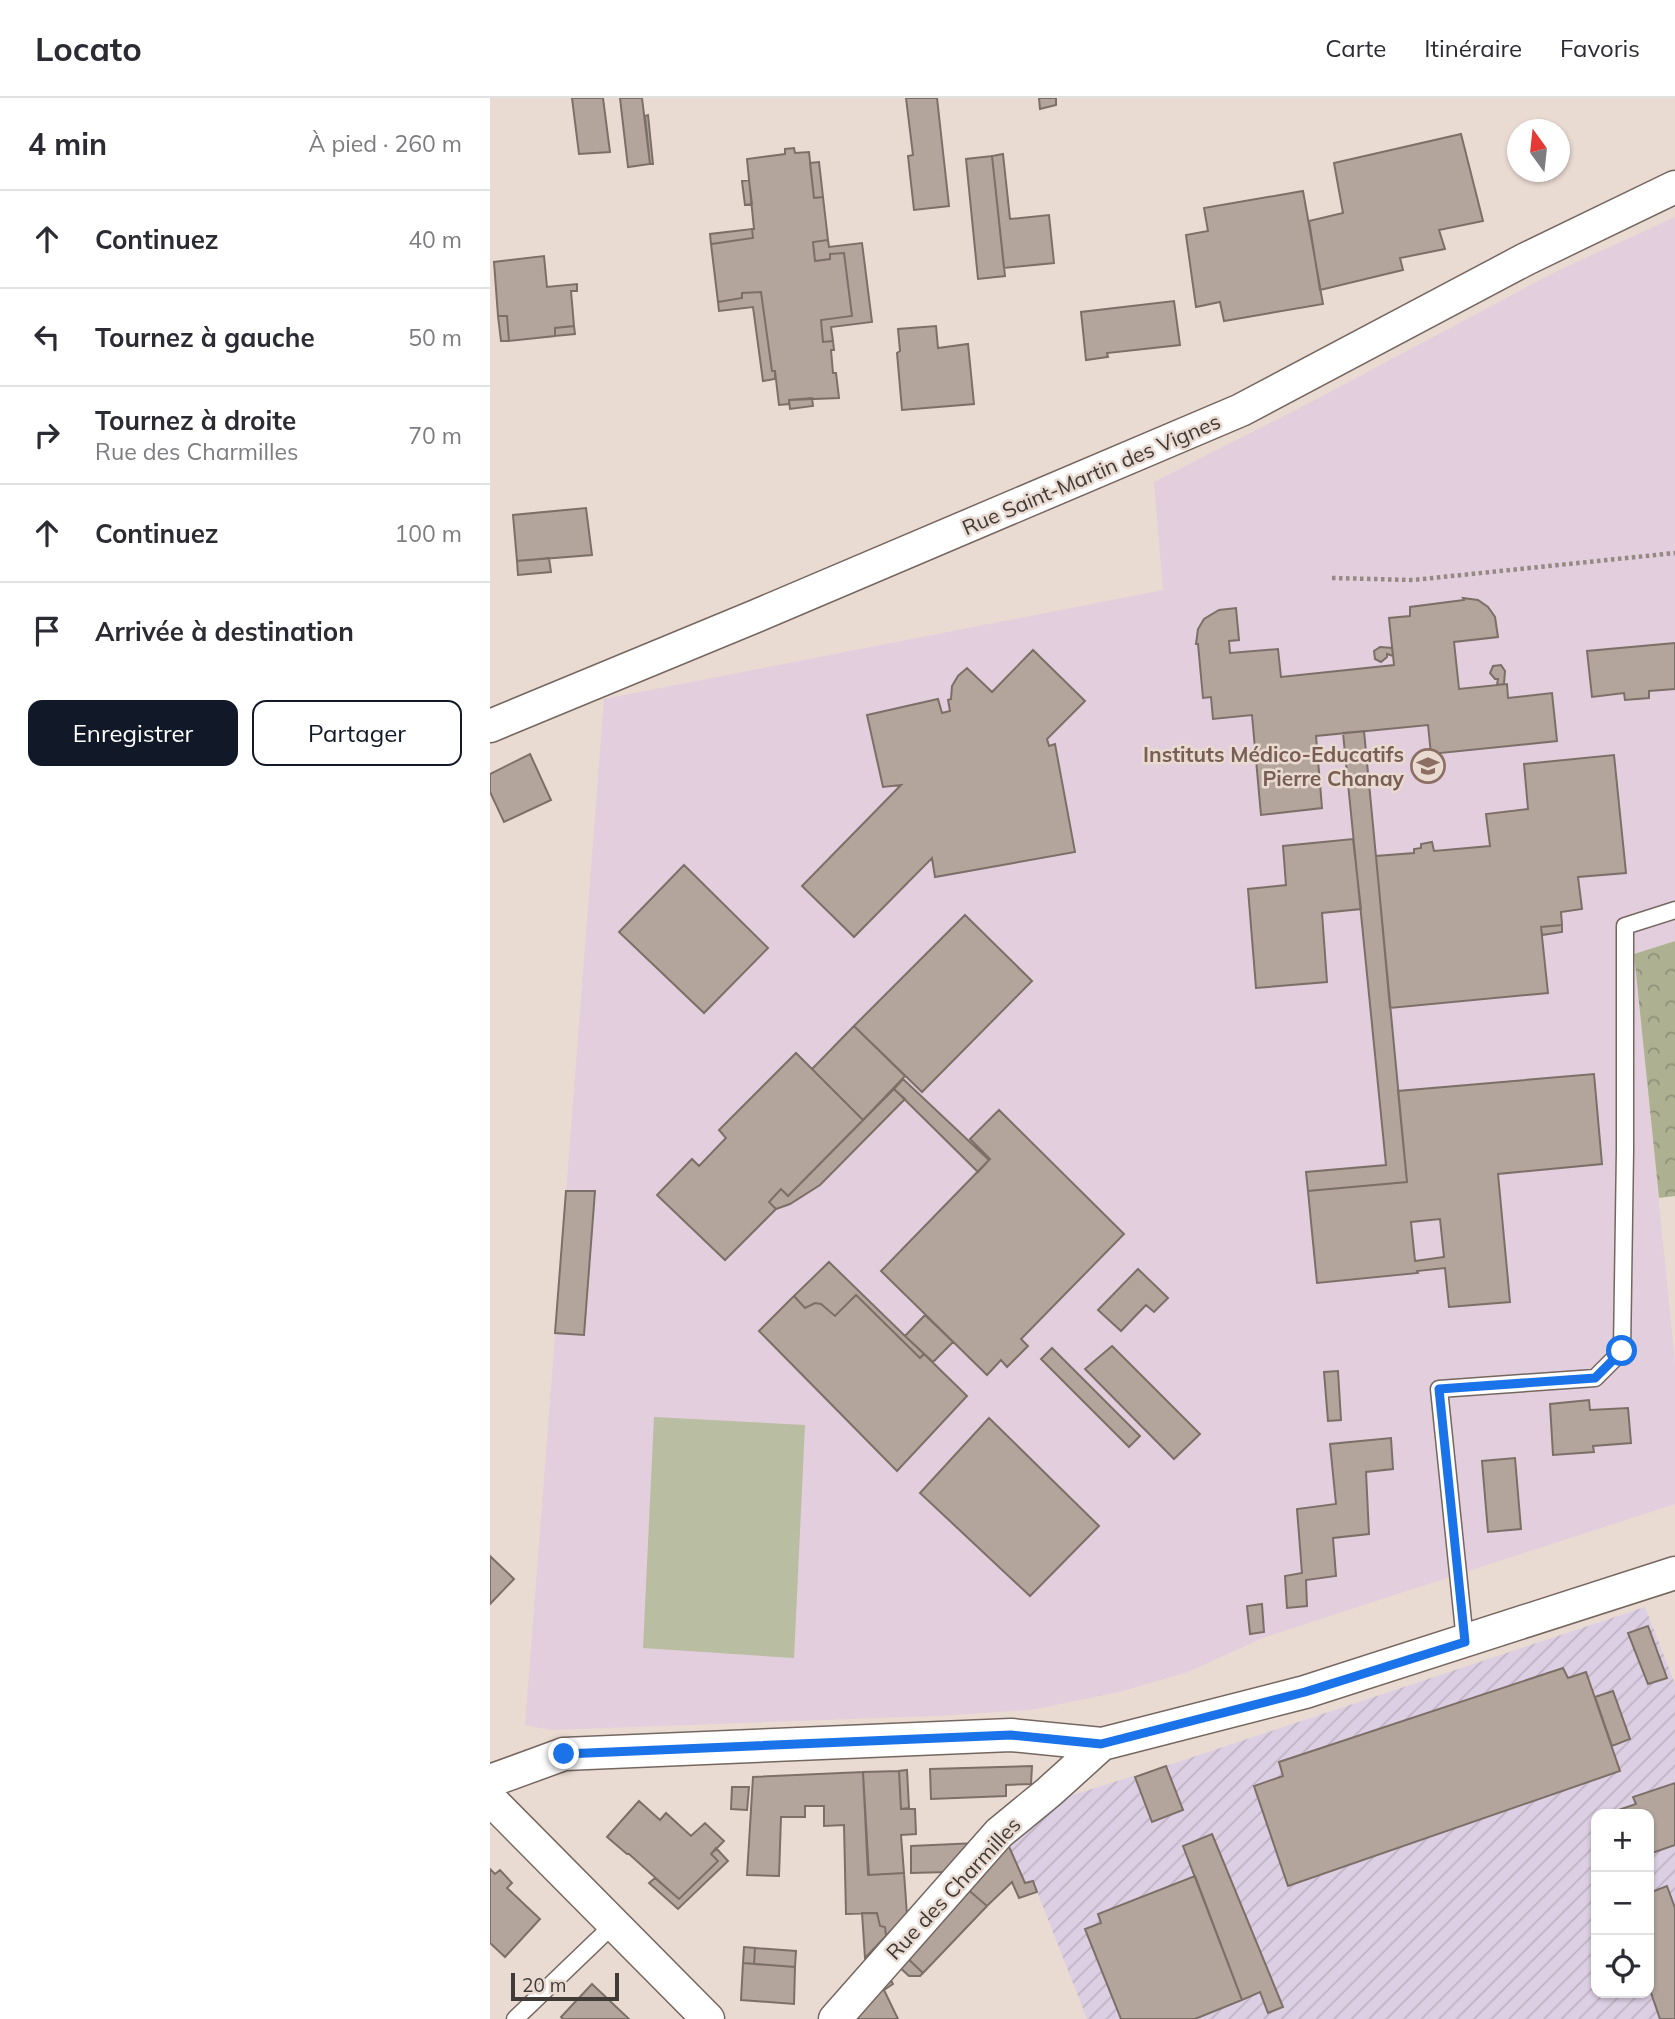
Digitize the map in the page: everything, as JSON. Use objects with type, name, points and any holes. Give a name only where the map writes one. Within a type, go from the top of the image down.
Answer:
[{"type":"street","name":"Rue Saint-Martin des Vignes","points":[[490,726],[1241,410],[1525,259],[1675,187]]},
{"type":"street","name":"Rue des Charmilles","points":[[835,2019],[999,1833],[1101,1744],[1305,1692],[1675,1573]]},
{"type":"street","points":[[490,1781],[564,1754],[1011,1735],[1101,1744]]},
{"type":"street","points":[[490,1799],[708,2019]]},
{"type":"lane","points":[[1465,1642],[1439,1389],[1595,1378],[1622,1351],[1625,926],[1675,910]]},
{"type":"lane","points":[[515,2019],[614,1924]]},
{"type":"path","points":[[1332,578],[1413,580],[1675,552]]},
{"type":"shaded area","points":[[1675,217],[1675,941],[1634,954],[1675,1362],[1675,1504],[1265,1637],[1188,1672],[1119,1692],[1031,1710],[550,1730],[525,1725],[604,699],[1163,590],[1154,482],[1555,272]]},
{"type":"shaded area","points":[[1645,1607],[1675,1684],[1675,2019],[1087,2019],[1033,1881],[1025,1883],[1007,1842],[1066,1797]]},
{"type":"green space","points":[[1675,941],[1675,1196],[1659,1198],[1634,954]]},
{"type":"green space","points":[[654,1417],[805,1425],[794,1658],[643,1648]]},
{"type":"building","points":[[572,98],[603,98],[610,152],[579,154]]},
{"type":"building","points":[[620,98],[642,98],[650,164],[628,167]]},
{"type":"building","points":[[906,98],[937,98],[949,206],[914,210],[908,156],[913,155]]},
{"type":"building","points":[[1039,98],[1056,98],[1056,105],[1040,109]]},
{"type":"building","points":[[648,115],[653,164],[650,164],[645,116]]},
{"type":"building","points":[[1461,134],[1483,221],[1439,230],[1445,249],[1400,258],[1403,270],[1320,290],[1309,221],[1343,213],[1334,163]]},
{"type":"building","points":[[794,148],[795,153],[809,152],[814,198],[823,197],[828,240],[813,242],[815,261],[830,259],[830,254],[844,253],[852,316],[821,320],[823,342],[833,341],[833,373],[836,373],[839,398],[789,400],[789,404],[779,405],[761,292],[742,293],[742,298],[718,302],[711,244],[753,238],[747,159],[785,154],[785,149]]},
{"type":"building","points":[[1003,154],[1010,219],[1049,215],[1054,263],[1004,268],[992,156]]},
{"type":"building","points":[[992,156],[1005,276],[978,279],[966,159]]},
{"type":"building","points":[[819,162],[823,197],[814,198],[810,163]]},
{"type":"building","points":[[749,180],[752,204],[745,205],[742,181]]},
{"type":"building","points":[[1303,191],[1323,304],[1224,321],[1220,302],[1196,307],[1186,235],[1208,231],[1204,208]]},
{"type":"building","points":[[752,229],[753,238],[711,244],[710,234]]},
{"type":"building","points":[[828,240],[829,247],[862,243],[872,322],[831,327],[833,341],[823,342],[821,320],[852,316],[844,253],[830,254],[830,259],[815,261],[813,242]]},
{"type":"building","points":[[544,256],[547,287],[577,284],[577,291],[571,291],[574,326],[555,328],[555,336],[509,341],[507,316],[498,316],[494,262]]},
{"type":"building","points":[[761,292],[772,371],[775,371],[775,379],[763,381],[753,307],[719,311],[718,302],[742,298],[742,293]]},
{"type":"building","points":[[1174,301],[1180,345],[1107,353],[1108,357],[1086,360],[1081,312]]},
{"type":"building","points":[[498,316],[507,316],[509,341],[501,341]]},
{"type":"building","points":[[574,326],[575,334],[555,336],[555,328]]},
{"type":"building","points":[[936,326],[938,348],[968,344],[974,404],[902,410],[897,353],[900,351],[898,329]]},
{"type":"building","points":[[812,398],[813,406],[790,409],[789,400]]},
{"type":"building","points":[[586,508],[592,555],[517,561],[513,515]]},
{"type":"building","points":[[549,558],[551,572],[518,575],[517,561]]},
{"type":"building","points":[[1463,598],[1478,600],[1488,607],[1495,617],[1498,637],[1454,642],[1459,689],[1507,684],[1508,698],[1552,693],[1557,741],[1431,754],[1428,725],[1316,736],[1322,808],[1261,815],[1252,715],[1213,719],[1211,697],[1203,698],[1196,644],[1198,629],[1204,619],[1219,610],[1236,608],[1239,640],[1229,641],[1230,653],[1278,649],[1281,677],[1394,665],[1389,618],[1410,616],[1410,607],[1464,600]]},
{"type":"building","points":[[1675,643],[1675,689],[1649,691],[1649,698],[1625,700],[1624,693],[1592,697],[1587,651]]},
{"type":"building","points":[[1380,647],[1392,648],[1393,656],[1387,654],[1381,662],[1375,659],[1374,651]]},
{"type":"building","points":[[1033,650],[1085,701],[1047,739],[1049,746],[1055,744],[1075,852],[935,877],[932,858],[854,937],[802,886],[901,785],[883,787],[867,715],[938,699],[942,713],[950,711],[948,700],[951,699],[952,686],[967,668],[992,692]]},
{"type":"building","points":[[1501,665],[1505,671],[1504,684],[1497,685],[1498,679],[1490,673],[1493,666]]},
{"type":"building","points":[[1364,731],[1407,1182],[1308,1191],[1306,1172],[1386,1165],[1343,733]]},
{"type":"building","points":[[530,754],[551,800],[504,822],[490,792],[490,774]]},
{"type":"building","points":[[1614,755],[1626,873],[1578,877],[1582,909],[1561,912],[1562,925],[1541,927],[1548,993],[1390,1008],[1376,856],[1414,853],[1414,849],[1421,848],[1421,844],[1432,842],[1434,851],[1490,846],[1486,814],[1528,809],[1524,764]]},
{"type":"building","points":[[1353,839],[1361,909],[1322,913],[1327,982],[1256,988],[1248,889],[1286,885],[1283,846]]},
{"type":"building","points":[[684,865],[768,948],[704,1013],[619,932]]},
{"type":"building","points":[[965,915],[1032,981],[922,1092],[854,1026]]},
{"type":"building","points":[[1562,925],[1562,932],[1542,935],[1541,927]]},
{"type":"building","points":[[854,1026],[905,1076],[863,1120],[812,1069]]},
{"type":"building","points":[[796,1053],[863,1120],[788,1196],[781,1189],[769,1202],[776,1209],[725,1260],[657,1195],[692,1159],[699,1166],[726,1138],[719,1130]]},
{"type":"building","points":[[1594,1074],[1602,1164],[1498,1174],[1510,1302],[1449,1307],[1445,1268],[1317,1283],[1308,1191],[1407,1182],[1398,1091]],"holes":[[[1440,1219],[1444,1257],[1415,1261],[1411,1222]]]},
{"type":"building","points":[[903,1079],[989,1160],[978,1172],[894,1089]]},
{"type":"building","points":[[894,1089],[905,1099],[820,1185],[790,1204],[776,1209],[769,1202],[781,1189],[788,1196]]},
{"type":"building","points":[[999,1110],[1124,1234],[1021,1339],[1028,1346],[1007,1367],[1001,1360],[987,1375],[881,1271],[990,1159],[970,1139]]},
{"type":"building","points":[[566,1191],[595,1191],[584,1335],[555,1333]]},
{"type":"building","points":[[829,1262],[924,1354],[920,1358],[856,1295],[835,1316],[821,1304],[815,1303],[805,1308],[794,1296]]},
{"type":"building","points":[[1138,1269],[1168,1298],[1154,1312],[1146,1305],[1121,1331],[1098,1310]]},
{"type":"building","points":[[856,1295],[920,1358],[924,1354],[967,1396],[897,1471],[759,1331],[794,1296],[805,1308],[815,1303],[821,1304],[835,1316]]},
{"type":"building","points":[[925,1315],[953,1342],[933,1362],[905,1336]]},
{"type":"building","points":[[1112,1346],[1200,1434],[1174,1459],[1085,1369]]},
{"type":"building","points":[[1052,1348],[1140,1436],[1129,1447],[1041,1359]]},
{"type":"building","points":[[1338,1371],[1341,1420],[1328,1421],[1324,1372]]},
{"type":"building","points":[[1589,1400],[1590,1410],[1628,1408],[1631,1443],[1593,1446],[1594,1452],[1553,1455],[1550,1404]]},
{"type":"building","points":[[989,1418],[1099,1526],[1030,1596],[920,1493]]},
{"type":"building","points":[[1391,1438],[1393,1469],[1366,1472],[1369,1534],[1333,1538],[1336,1576],[1306,1580],[1307,1606],[1287,1608],[1285,1576],[1302,1573],[1297,1509],[1336,1504],[1330,1444]]},
{"type":"building","points":[[1515,1458],[1521,1529],[1488,1532],[1482,1461]]},
{"type":"building","points":[[490,1556],[514,1579],[490,1604]]},
{"type":"building","points":[[1262,1604],[1264,1632],[1250,1634],[1247,1606]]},
{"type":"building","points":[[1648,1626],[1667,1678],[1648,1684],[1628,1633]]},
{"type":"building","points":[[1563,1668],[1568,1678],[1586,1672],[1620,1771],[1288,1886],[1254,1786],[1283,1776],[1279,1762]]},
{"type":"building","points":[[1613,1691],[1630,1739],[1612,1746],[1595,1697]]},
{"type":"building","points":[[1032,1766],[1031,1784],[1006,1785],[1006,1796],[931,1799],[930,1769]]},
{"type":"building","points":[[1166,1766],[1183,1810],[1152,1822],[1135,1777]]},
{"type":"building","points":[[907,1770],[909,1808],[901,1809],[899,1771]]},
{"type":"building","points":[[899,1771],[901,1809],[915,1809],[916,1834],[901,1835],[904,1873],[869,1875],[863,1772]]},
{"type":"building","points":[[863,1772],[868,1875],[904,1873],[907,1915],[886,1936],[885,1927],[880,1926],[877,1913],[846,1914],[844,1825],[824,1826],[824,1806],[805,1806],[805,1817],[781,1817],[779,1876],[747,1875],[753,1777]]},
{"type":"building","points":[[1675,1783],[1675,1845],[1654,1852],[1654,1809],[1622,1809],[1636,1804],[1633,1797]]},
{"type":"building","points":[[732,1787],[749,1787],[747,1810],[731,1809]]},
{"type":"building","points":[[639,1801],[660,1820],[666,1813],[691,1836],[705,1823],[724,1841],[711,1854],[718,1861],[679,1899],[607,1837]]},
{"type":"building","points":[[1212,1834],[1283,2007],[1268,2013],[1260,1992],[1242,2000],[1183,1846]]},
{"type":"building","points":[[1007,1842],[1025,1883],[1033,1881],[1037,1892],[1019,1898],[1012,1882],[987,1906],[965,1887]]},
{"type":"building","points":[[976,1843],[948,1872],[911,1873],[911,1846]]},
{"type":"building","points":[[716,1848],[728,1861],[678,1909],[649,1883],[655,1878],[679,1899],[718,1861],[711,1854]]},
{"type":"building","points":[[490,1869],[495,1874],[500,1870],[512,1883],[507,1888],[540,1919],[505,1957],[490,1943]]},
{"type":"building","points":[[1195,1876],[1242,2000],[1195,2019],[1121,2019],[1085,1929],[1101,1923],[1098,1914]]},
{"type":"building","points":[[1667,1886],[1675,1908],[1675,2019],[1660,2019],[1653,1998],[1654,1891]]},
{"type":"building","points":[[965,1887],[987,1906],[923,1973],[902,1953]]},
{"type":"building","points":[[862,1913],[877,1913],[880,1926],[885,1927],[886,1936],[865,1958]]},
{"type":"building","points":[[744,1947],[755,1948],[754,1964],[743,1963]]},
{"type":"building","points":[[755,1948],[796,1951],[795,1967],[754,1964]]},
{"type":"building","points":[[902,1953],[923,1973],[920,1976],[909,1976],[895,1963]]},
{"type":"building","points":[[743,1963],[795,1967],[794,2004],[741,2000]]},
{"type":"building","points":[[886,1972],[893,1984],[884,1990],[898,2019],[849,2019]]},
{"type":"building","points":[[592,1984],[629,2019],[563,2019],[561,2017]]},
{"type":"place","name":"Instituts Médico-Educatifs Pierre Chanay","points":[[1428,766]]},
{"type":"route","points":[[564,1754],[1011,1735],[1101,1744],[1305,1692],[1465,1642],[1439,1389],[1595,1378],[1622,1351]]}]
